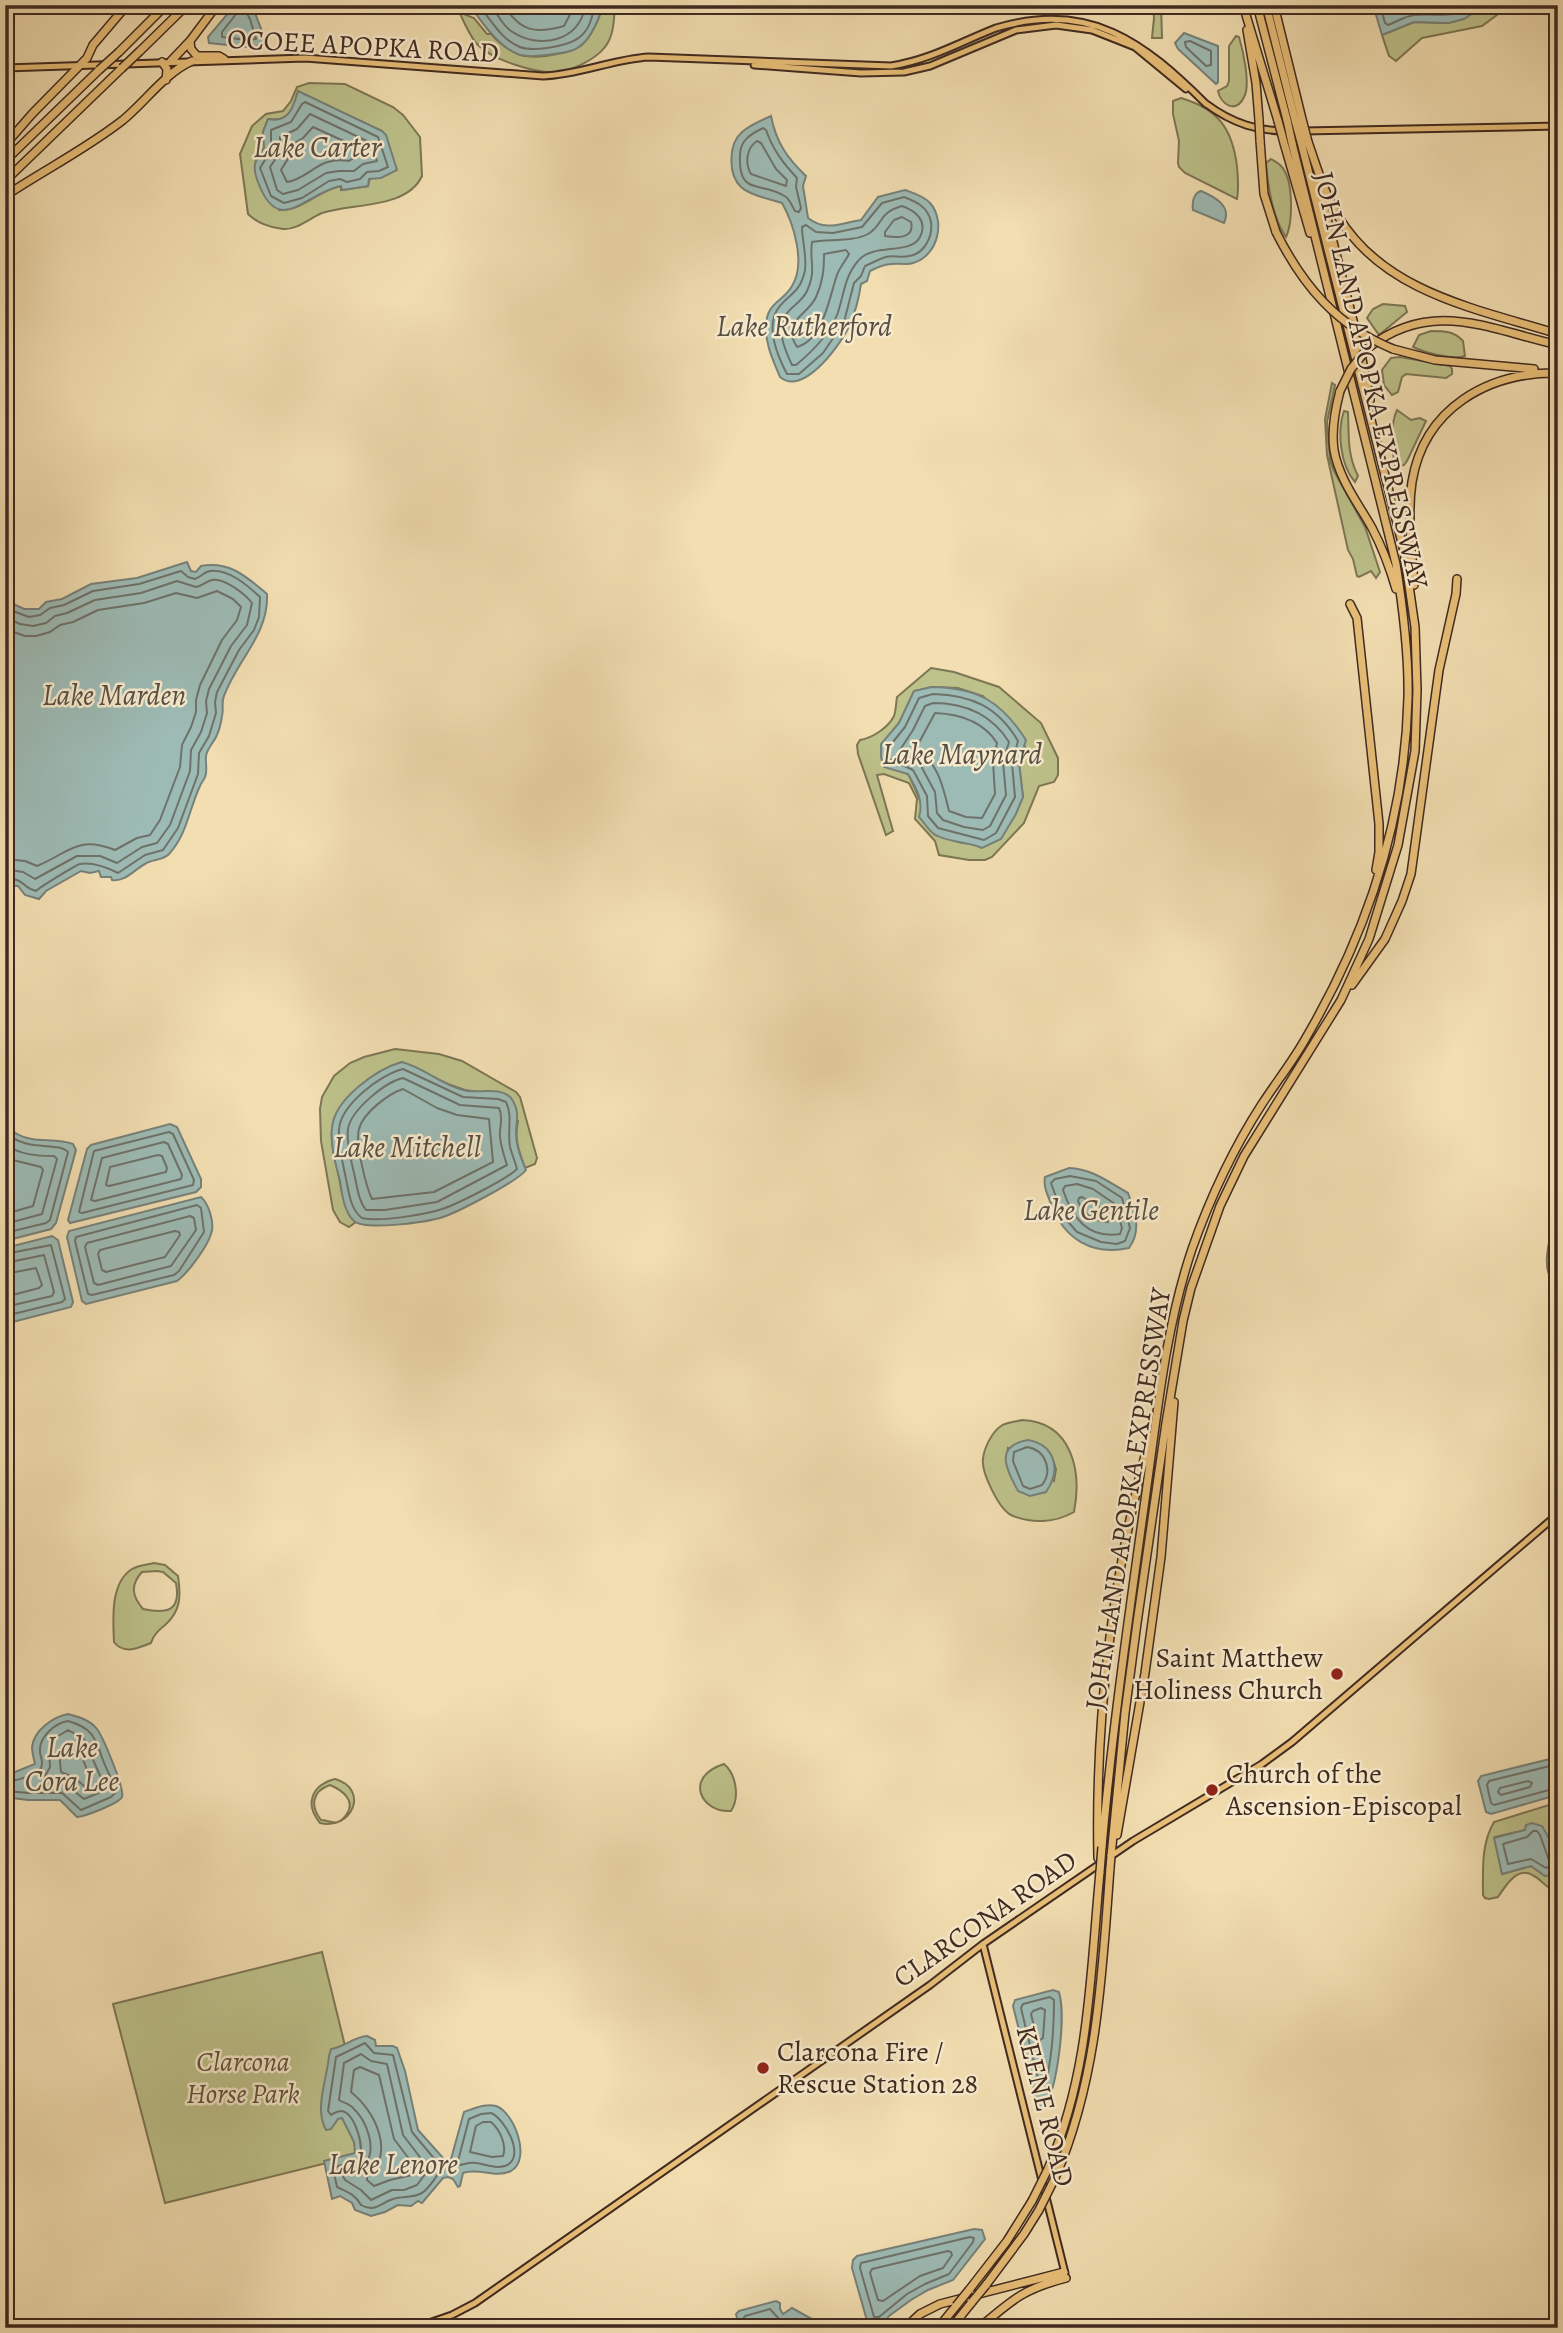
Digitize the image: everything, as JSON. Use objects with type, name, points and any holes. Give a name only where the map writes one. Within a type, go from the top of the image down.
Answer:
[{"type":"highway","points":[[5,145],[87,58],[93,45],[127,5]]},
{"type":"highway","points":[[5,162],[166,5]]},
{"type":"highway","points":[[5,181],[187,5]]},
{"type":"highway","points":[[166,80],[167,62],[190,41],[217,5]]},
{"type":"highway","points":[[1243,5],[1255,71],[1265,194],[1276,232],[1305,282],[1329,310],[1359,333],[1394,349],[1435,360],[1558,372]]},
{"type":"highway","points":[[1243,5],[1278,121],[1320,178],[1337,214],[1357,243],[1381,264],[1412,285],[1558,334]]},
{"type":"highway","name":"JOHN LAND APOPKA EXPRESSWAY","points":[[1257,5],[1295,120]]},
{"type":"highway","name":"JOHN LAND APOPKA EXPRESSWAY","points":[[1100,1849],[1117,1701],[1159,1401],[1181,1286],[1202,1222],[1229,1162],[1262,1104],[1305,1040],[1340,974],[1366,914],[1386,850],[1403,764],[1408,697],[1406,645],[1393,546],[1327,287],[1296,142],[1295,120],[1266,5]]},
{"type":"highway","points":[[1274,5],[1295,120],[1296,142]]},
{"type":"highway","points":[[190,41],[190,47],[197,56],[219,56],[224,59]]},
{"type":"highway","points":[[5,196],[105,134],[141,105],[178,68],[192,61]]},
{"type":"highway","name":"JOHN LAND APOPKA EXPRESSWAY","points":[[1115,1839],[1125,1713],[1187,1302],[1220,1206],[1244,1156],[1340,1000],[1378,913],[1405,815],[1415,751],[1415,627],[1404,551],[1378,445],[1359,344],[1296,142]]},
{"type":"highway","points":[[1406,645],[1392,574],[1372,528],[1345,482],[1334,449],[1333,419],[1340,391],[1351,369],[1380,338],[1405,326],[1441,320],[1472,323],[1558,345]]},
{"type":"highway","points":[[1415,627],[1411,497],[1417,464],[1429,437],[1449,411],[1492,382],[1521,374],[1558,372]]},
{"type":"highway","points":[[1340,1000],[1385,939],[1411,874],[1439,670],[1457,579]]},
{"type":"highway","points":[[1350,604],[1357,618],[1379,824],[1379,852],[1366,914]]},
{"type":"highway","points":[[951,2328],[986,2285],[1039,2210],[1074,2129],[1091,2063],[1111,1856],[1145,1673],[1161,1557],[1174,1402],[1172,1388]]},
{"type":"highway","points":[[938,2328],[1007,2241],[1032,2201],[1048,2169],[1070,2110],[1083,2056],[1100,1874],[1099,1745],[1129,1521],[1159,1401]]},
{"type":"highway","points":[[905,2328],[920,2314],[940,2304],[1065,2275]]},
{"type":"highway","points":[[979,2328],[1020,2294],[1065,2275]]},
{"type":"main road","name":"OCOEE APOPKA ROAD","points":[[5,68],[305,58],[543,76],[628,58],[665,57],[789,69],[884,74],[930,66],[1016,30],[1046,25],[1072,26],[1101,32],[1135,47],[1206,104],[1241,125],[1272,131],[1558,126]]},
{"type":"main road","name":"CLARCONA ROAD","points":[[415,2328],[452,2315],[475,2303],[1133,1841],[1262,1764],[1293,1742],[1558,1514]]},
{"type":"main road","name":"KEENE ROAD","points":[[983,1944],[1065,2275]]},
{"type":"green space","points":[[457,5],[460,5],[461,13],[474,18],[487,34],[491,34],[507,48],[524,56],[535,57],[575,49],[586,41],[596,23],[601,5],[615,5],[612,33],[601,51],[576,67],[548,72],[515,65],[484,50],[472,37]]},
{"type":"green space","points":[[1153,5],[1161,5],[1162,38],[1152,38]]},
{"type":"green space","points":[[1485,5],[1507,5],[1482,26],[1422,38],[1396,61],[1389,56],[1382,35],[1414,22],[1449,23]]},
{"type":"green space","points":[[1236,36],[1239,37],[1246,67],[1247,84],[1241,102],[1229,106],[1218,91],[1227,86],[1229,81],[1229,46]]},
{"type":"green space","points":[[309,83],[345,84],[393,107],[403,115],[420,137],[422,176],[415,187],[392,200],[322,213],[288,229],[268,226],[251,217],[248,214],[240,154],[252,126],[266,114],[283,111],[297,87]],"holes":[[[298,92],[382,131],[368,186],[341,190],[341,186],[333,188],[288,209],[279,210],[255,159],[264,148],[263,132],[268,119],[286,117]]]},
{"type":"green space","points":[[1181,98],[1214,114],[1227,131],[1237,166],[1237,199],[1185,173],[1179,167],[1179,141],[1173,101]]},
{"type":"green space","points":[[1271,159],[1283,168],[1289,184],[1291,213],[1286,237],[1277,221],[1270,192],[1266,163]]},
{"type":"green space","points":[[1383,304],[1405,306],[1407,312],[1379,335],[1367,318],[1373,309]]},
{"type":"green space","points":[[1431,331],[1456,335],[1463,341],[1465,356],[1439,355],[1413,347],[1419,335]]},
{"type":"green space","points":[[1400,357],[1450,366],[1452,374],[1446,378],[1406,374],[1402,377],[1398,392],[1392,395],[1384,385],[1382,370],[1391,358]]},
{"type":"green space","points":[[1332,383],[1335,385],[1327,422],[1330,460],[1365,527],[1380,572],[1376,578],[1371,571],[1357,576],[1348,550],[1327,455],[1325,419]]},
{"type":"green space","points":[[1397,410],[1411,420],[1420,418],[1426,421],[1407,461],[1398,467],[1395,466],[1392,437]]},
{"type":"green space","points":[[1344,411],[1348,412],[1350,452],[1358,476],[1355,482],[1346,467],[1341,448]]},
{"type":"green space","points":[[931,668],[954,672],[999,687],[1041,723],[1058,758],[1058,775],[1054,782],[1039,786],[1024,823],[992,857],[969,860],[939,855],[935,841],[915,819],[917,799],[909,783],[884,774],[877,775],[893,831],[886,835],[857,745],[860,740],[888,725],[895,714],[897,697]],"holes":[[[932,687],[958,688],[983,696],[1025,747],[1019,763],[1023,797],[974,844],[935,835],[908,774],[884,766],[881,745],[899,723],[914,691]]]},
{"type":"green space","points":[[395,1049],[439,1054],[462,1061],[516,1092],[520,1097],[537,1158],[535,1164],[525,1168],[517,1139],[518,1121],[479,1092],[448,1084],[402,1062],[391,1066],[358,1087],[341,1107],[332,1130],[344,1201],[356,1222],[349,1227],[340,1222],[333,1210],[321,1141],[322,1097],[334,1076],[350,1063]]},
{"type":"green space","points":[[1558,1205],[1558,1285],[1551,1279],[1547,1260]]},
{"type":"green space","points":[[1022,1420],[1052,1429],[1063,1439],[1070,1451],[1074,1465],[1076,1496],[1074,1512],[1067,1516],[1035,1521],[1011,1515],[996,1498],[988,1481],[983,1459],[992,1436],[1001,1426]],"holes":[[[1008,1448],[1052,1457],[1056,1469],[1054,1481],[1006,1462]]]},
{"type":"green space","points":[[154,1563],[165,1565],[178,1576],[177,1609],[151,1643],[131,1649],[122,1648],[114,1642],[113,1612],[116,1592],[125,1575],[132,1569]],"holes":[[[142,1572],[163,1572],[176,1583],[174,1605],[159,1611],[143,1609],[135,1595],[136,1581]]]},
{"type":"green space","points":[[724,1764],[735,1786],[731,1811],[711,1806],[701,1793],[700,1785],[704,1777]]},
{"type":"green space","points":[[335,1779],[346,1784],[354,1799],[353,1808],[340,1821],[349,1810],[347,1797],[330,1785],[319,1791],[314,1804],[317,1815],[321,1820],[336,1822],[331,1824],[320,1823],[312,1809],[313,1796],[327,1782]]},
{"type":"green space","points":[[1549,1805],[1558,1844],[1558,1889],[1553,1890],[1534,1876],[1523,1873],[1513,1878],[1498,1897],[1485,1898],[1484,1857],[1494,1822]],"holes":[[[1525,1830],[1550,1842],[1556,1865],[1545,1876],[1531,1866],[1502,1874],[1495,1837]]]},
{"type":"green space","name":"Clarcona Horse Park","points":[[322,1952],[371,2152],[165,2203],[113,2004]]},
{"type":"water","points":[[235,5],[252,5],[266,42],[264,46],[209,43],[208,37]]},
{"type":"water","points":[[470,5],[601,5],[591,34],[576,49],[564,53],[530,56],[520,55],[505,47]]},
{"type":"water","points":[[1373,5],[1485,5],[1464,19],[1449,23],[1414,22],[1382,35]]},
{"type":"water","points":[[1184,33],[1218,46],[1216,84],[1178,49],[1175,43]]},
{"type":"water","name":"Lake Carter","points":[[298,91],[382,131],[386,135],[397,170],[381,178],[369,179],[368,186],[342,190],[341,186],[294,208],[275,208],[266,199],[258,182],[255,164],[264,148],[263,132],[268,119],[281,119],[289,113]]},
{"type":"water","name":"Lake Rutherford","points":[[771,116],[783,149],[806,176],[803,186],[808,218],[827,226],[861,220],[878,197],[905,190],[928,201],[938,219],[937,237],[928,253],[913,263],[886,265],[870,271],[867,281],[861,284],[853,317],[840,342],[811,374],[800,380],[790,381],[780,377],[768,345],[766,325],[769,311],[792,286],[796,277],[797,244],[782,203],[755,195],[741,187],[734,175],[731,160],[737,137],[749,127]]},
{"type":"water","points":[[1201,191],[1217,199],[1224,207],[1224,223],[1193,210],[1195,196]]},
{"type":"water","name":"Lake Marden","points":[[187,562],[191,571],[196,572],[201,566],[229,568],[245,576],[267,594],[263,622],[258,634],[224,696],[219,730],[207,753],[206,774],[180,839],[169,854],[148,862],[121,879],[101,877],[99,871],[81,871],[46,891],[39,899],[25,895],[18,886],[5,885],[5,600],[24,609],[39,609],[46,602],[62,599],[91,584],[137,578]]},
{"type":"water","name":"Lake Maynard","points":[[932,687],[963,690],[987,699],[1007,715],[1026,740],[1019,763],[1023,797],[1001,839],[982,848],[945,839],[932,832],[919,817],[920,800],[908,774],[884,767],[881,744],[899,723],[914,691]]},
{"type":"water","name":"Lake Mitchell","points":[[402,1062],[459,1089],[499,1092],[509,1096],[516,1109],[517,1143],[526,1170],[474,1203],[443,1217],[397,1225],[360,1224],[354,1221],[344,1203],[333,1148],[332,1128],[340,1106],[348,1096],[369,1078]]},
{"type":"water","points":[[5,1122],[15,1133],[24,1137],[66,1142],[73,1144],[76,1150],[56,1223],[51,1229],[5,1241]]},
{"type":"water","points":[[170,1124],[177,1127],[201,1179],[201,1187],[196,1192],[70,1223],[68,1220],[87,1149],[91,1145]]},
{"type":"water","name":"Lake Gentile","points":[[1069,1168],[1093,1173],[1128,1193],[1135,1214],[1136,1228],[1129,1248],[1116,1250],[1091,1247],[1063,1227],[1046,1191],[1045,1177]]},
{"type":"water","points":[[201,1197],[207,1204],[212,1230],[192,1266],[177,1281],[86,1304],[82,1301],[67,1237],[69,1231]]},
{"type":"water","points":[[52,1236],[58,1240],[73,1302],[71,1307],[5,1324],[5,1248]]},
{"type":"water","points":[[1028,1440],[1045,1447],[1053,1460],[1054,1468],[1051,1484],[1046,1492],[1030,1496],[1018,1491],[1006,1459],[1010,1447]]},
{"type":"water","name":"Lake Cora Lee","points":[[68,1714],[88,1721],[97,1729],[117,1774],[122,1797],[108,1806],[77,1817],[60,1800],[5,1797],[5,1776],[35,1764],[32,1747],[36,1735],[51,1721]]},
{"type":"water","points":[[1558,1757],[1558,1784],[1550,1797],[1491,1814],[1486,1812],[1478,1781],[1481,1776]]},
{"type":"water","points":[[1532,1823],[1542,1826],[1548,1836],[1556,1871],[1545,1876],[1531,1866],[1502,1874],[1494,1838],[1525,1830],[1526,1825]]},
{"type":"water","points":[[1053,1990],[1059,1992],[1061,2003],[1059,2052],[1053,2086],[1043,2109],[1039,2109],[1013,2006],[1015,2000]]},
{"type":"water","name":"Lake Lenore","points":[[367,2036],[375,2040],[376,2046],[397,2048],[418,2130],[444,2159],[451,2159],[464,2112],[492,2105],[503,2110],[514,2126],[520,2147],[517,2165],[505,2173],[463,2173],[458,2187],[453,2179],[443,2178],[422,2203],[418,2201],[411,2206],[398,2205],[371,2216],[355,2210],[352,2203],[340,2196],[332,2199],[324,2161],[355,2153],[354,2142],[342,2118],[338,2119],[331,2129],[326,2130],[323,2122],[321,2103],[329,2056],[331,2049]]},
{"type":"water","points":[[974,2229],[982,2230],[985,2239],[953,2280],[911,2300],[889,2316],[882,2325],[868,2324],[852,2268],[853,2260],[857,2256]]},
{"type":"water","points":[[776,2301],[780,2303],[783,2314],[792,2308],[812,2319],[816,2328],[728,2328],[737,2318],[739,2311]]},
{"type":"place","name":"Saint Matthew Holiness Church","points":[[1337,1674]]},
{"type":"place","name":"Church of the Ascension-Episcopal","points":[[1212,1790]]},
{"type":"place","name":"Clarcona Fire / Rescue Station 28","points":[[763,2068]]}]
